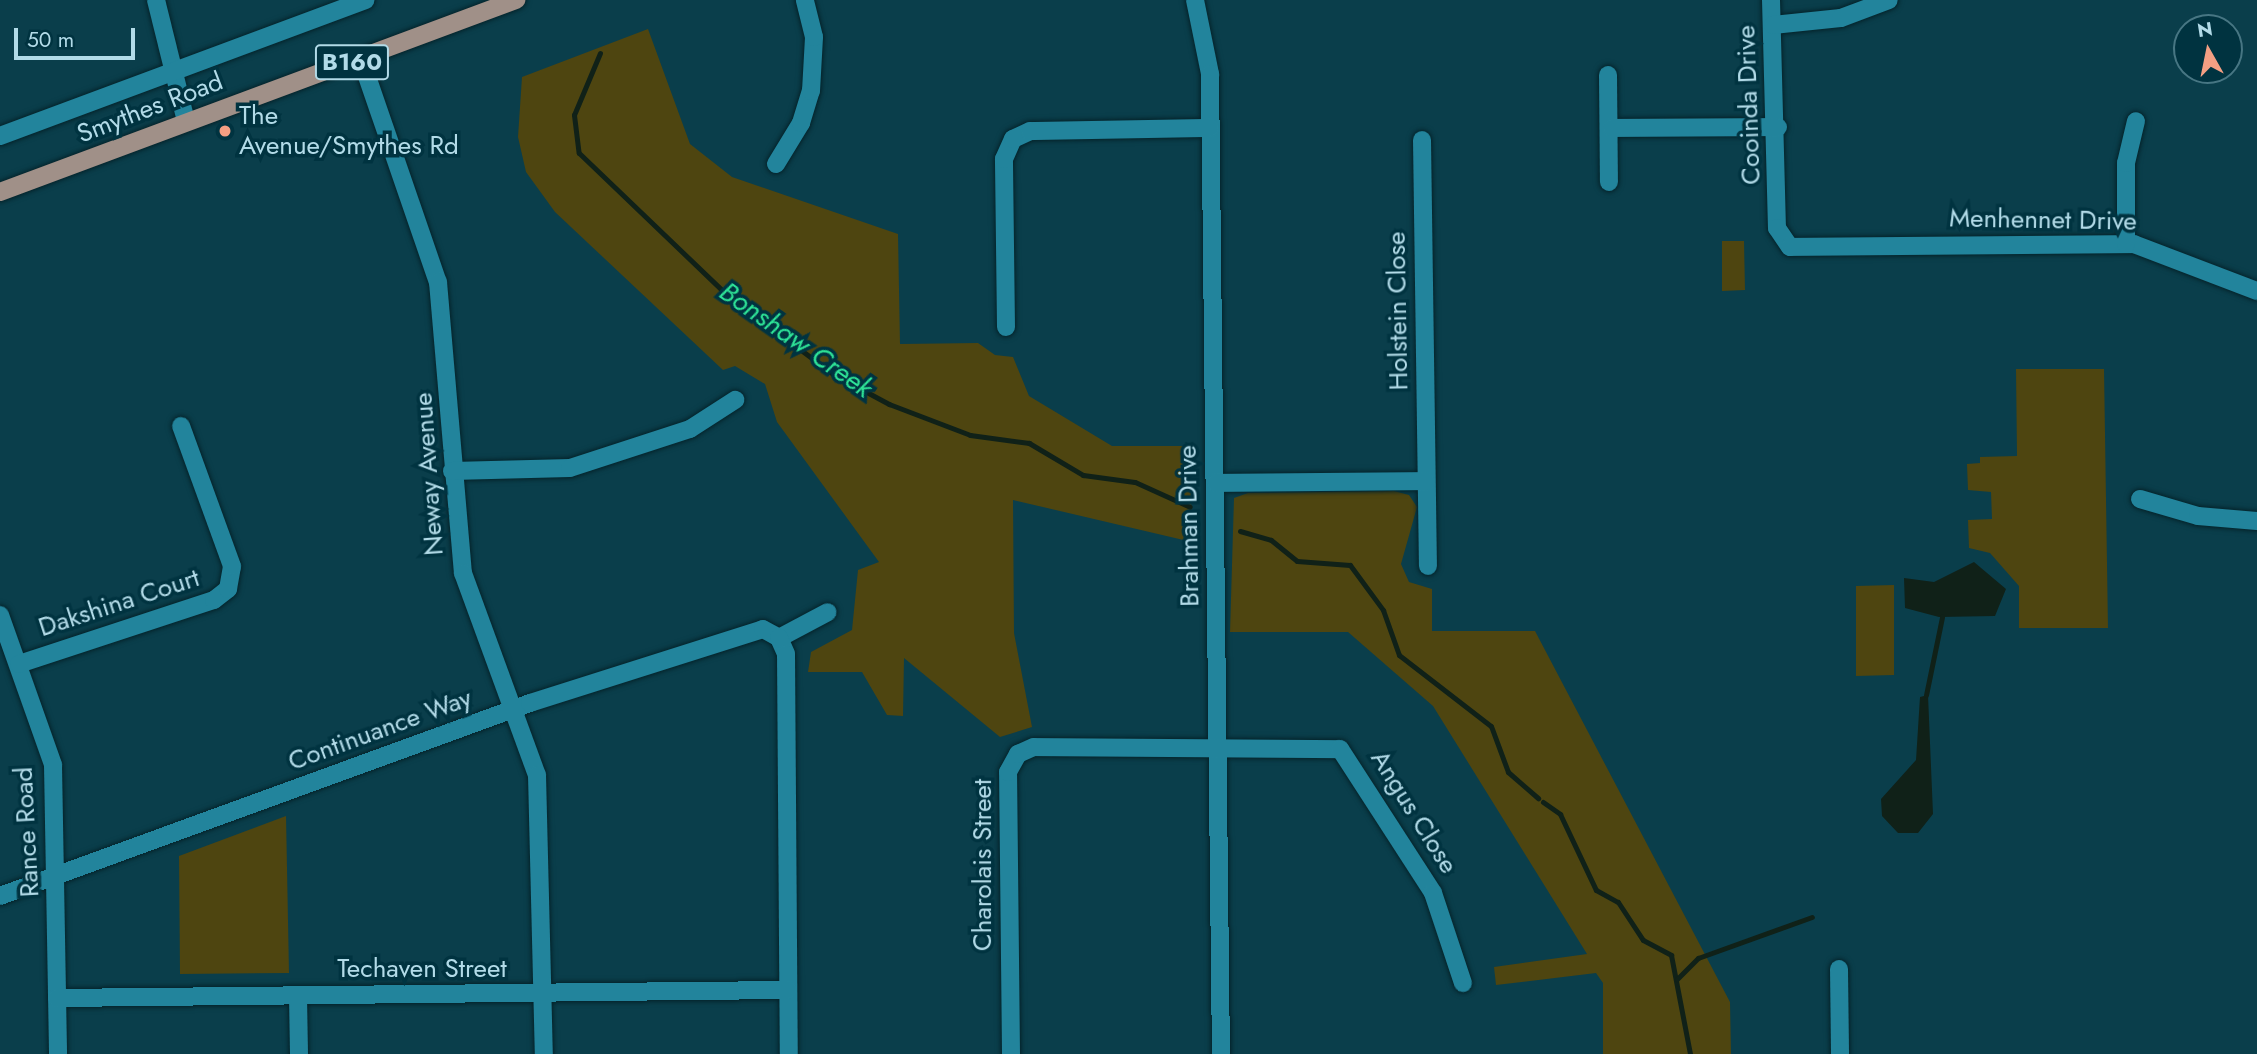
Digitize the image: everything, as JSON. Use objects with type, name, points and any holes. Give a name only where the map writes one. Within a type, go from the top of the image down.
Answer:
[{"type":"main road","name":"Smythes Road","points":[[0,192],[516,0]]},
{"type":"street","points":[[156,0],[186,121]]},
{"type":"street","points":[[0,136],[366,0]]},
{"type":"street","points":[[776,164],[801,123],[811,91],[815,46],[806,0]]},
{"type":"street","name":"Brahman Drive","points":[[1195,0],[1207,44],[1210,128],[1221,1054]]},
{"type":"street","name":"Cooinda Drive","points":[[1771,0],[1778,127],[1778,208],[1791,242]]},
{"type":"street","points":[[1773,25],[1841,18],[1889,0]]},
{"type":"street","name":"Neway Avenue","points":[[361,59],[438,282],[452,471],[469,595],[517,708],[541,805],[544,1054]]},
{"type":"street","points":[[1608,75],[1612,128],[1609,182]]},
{"type":"street","points":[[2126,243],[2126,163],[2136,121]]},
{"type":"street","points":[[1612,128],[1778,127]]},
{"type":"street","points":[[1006,327],[1004,159],[1013,138],[1030,131],[1210,128]]},
{"type":"street","name":"Holstein Close","points":[[1422,140],[1428,566]]},
{"type":"street","name":"Menhennet Drive","points":[[1791,242],[1820,247],[2126,243],[2257,291]]},
{"type":"street","points":[[452,471],[570,468],[690,429],[735,400]]},
{"type":"street","name":"Dakshina Court","points":[[19,664],[214,600],[228,589],[232,566],[181,426]]},
{"type":"street","points":[[1216,483],[1426,481]]},
{"type":"street","points":[[2140,499],[2197,516],[2257,521]]},
{"type":"street","points":[[789,1054],[786,658],[779,638],[828,612]]},
{"type":"street","name":"Rance Road","points":[[0,615],[53,765],[57,874],[58,1054]]},
{"type":"street","name":"Continuance Way","points":[[0,896],[517,708],[750,629],[779,638]]},
{"type":"street","name":"Angus Close","points":[[1218,746],[1327,745],[1344,752],[1433,893],[1463,983]]},
{"type":"street","name":"Charolais Street","points":[[1011,1054],[1012,761],[1034,747],[1218,746]]},
{"type":"street","points":[[1839,969],[1840,1054]]},
{"type":"street","name":"Techaven Street","points":[[57,998],[544,995],[788,990]]},
{"type":"street","points":[[298,996],[299,1054]]},
{"type":"shaded area","points":[[648,29],[690,144],[732,177],[898,234],[900,344],[978,343],[995,355],[1013,357],[1029,396],[1112,446],[1190,446],[1192,542],[1013,500],[1014,633],[1032,727],[1000,737],[904,658],[903,716],[887,715],[862,672],[808,672],[811,652],[852,630],[858,570],[879,562],[777,422],[765,384],[735,366],[723,370],[555,212],[526,172],[518,137],[522,77]]},
{"type":"shaded area","points":[[1722,241],[1744,241],[1745,290],[1722,291]]},
{"type":"shaded area","points":[[2016,369],[2104,369],[2108,628],[2019,628],[2019,586],[1990,553],[1969,548],[1968,520],[1992,519],[1991,492],[1968,490],[1967,464],[1980,463],[1980,457],[2017,456]]},
{"type":"shaded area","points":[[1394,491],[1409,495],[1417,507],[1401,564],[1409,582],[1432,589],[1432,631],[1535,631],[1730,1002],[1731,1054],[1603,1054],[1603,983],[1596,973],[1496,985],[1494,967],[1587,954],[1433,706],[1348,632],[1230,632],[1234,498],[1248,493]]},
{"type":"shaded area","points":[[1974,562],[2006,589],[1995,616],[1939,617],[1905,608],[1904,578],[1934,582]]},
{"type":"shaded area","points":[[1894,585],[1894,675],[1856,676],[1856,586]]},
{"type":"shaded area","points":[[1928,695],[1933,814],[1918,833],[1898,833],[1882,816],[1881,799],[1916,760],[1920,697]]},
{"type":"shaded area","points":[[286,816],[289,973],[180,974],[179,856]]},
{"type":"waterway","name":"Bonshaw Creek","points":[[600,53],[574,115],[579,153],[724,292],[833,374],[889,404],[970,435],[1029,443],[1083,475],[1135,482],[1190,507]]},
{"type":"waterway","name":"Bonshaw Creek","points":[[1240,531],[1271,540],[1297,561],[1350,565],[1383,610],[1399,655],[1491,726],[1508,772],[1538,798]]},
{"type":"waterway","points":[[1926,695],[1942,617]]},
{"type":"waterway","name":"Bonshaw Creek","points":[[1543,802],[1560,814],[1596,890],[1618,902],[1643,940],[1671,955],[1690,1054]]},
{"type":"waterway","points":[[1677,979],[1698,958],[1812,917]]},
{"type":"place","name":"The Avenue/Smythes Rd","points":[[225,131]]}]
